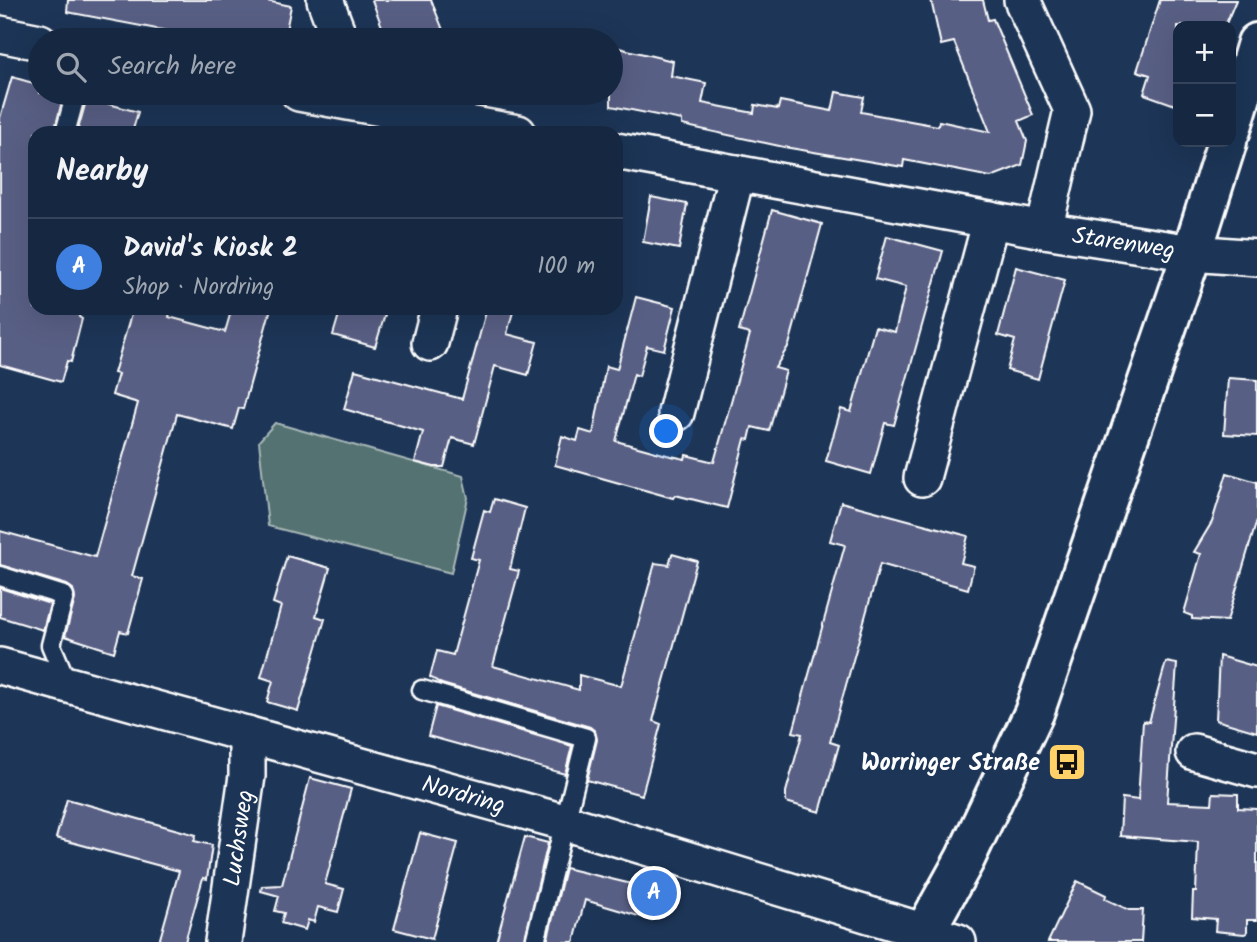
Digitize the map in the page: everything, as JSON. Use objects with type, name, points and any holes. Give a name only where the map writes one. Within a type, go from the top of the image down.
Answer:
[{"type":"main road","points":[[1236,113],[1257,43]]},
{"type":"main road","points":[[935,938],[965,859],[1034,713],[1192,253],[1225,147]]},
{"type":"street","points":[[325,0],[336,28]]},
{"type":"street","points":[[1021,0],[1072,110],[1044,230]]},
{"type":"street","points":[[0,34],[28,40]]},
{"type":"street","points":[[382,105],[473,126]]},
{"type":"street","name":"Starenweg","points":[[623,152],[1044,230],[1192,253],[1257,258]]},
{"type":"street","points":[[676,414],[737,173]]},
{"type":"street","points":[[922,478],[974,217]]},
{"type":"street","points":[[430,343],[437,315]]},
{"type":"street","name":"Nordring","points":[[0,666],[564,822],[935,938]]},
{"type":"street","name":"Luchsweg","points":[[223,942],[247,776],[247,734]]},
{"type":"street","points":[[1194,752],[1257,770]]},
{"type":"lane","points":[[67,126],[73,105]]},
{"type":"lane","points":[[0,576],[64,596],[51,645],[66,683]]},
{"type":"lane","points":[[422,690],[586,738],[535,942]]},
{"type":"green space","points":[[275,423],[463,476],[468,498],[451,573],[268,526],[259,441]]},
{"type":"building","points":[[68,0],[262,0],[291,6],[286,28],[152,28],[67,12]]},
{"type":"building","points":[[372,0],[431,0],[442,28],[382,28]]},
{"type":"building","points":[[931,0],[983,0],[988,20],[993,19],[1033,115],[1019,121],[1027,141],[1022,165],[991,177],[904,160],[903,167],[784,147],[682,125],[682,120],[611,106],[623,105],[623,49],[673,61],[671,76],[706,83],[702,103],[754,113],[755,105],[778,109],[780,101],[832,111],[836,92],[864,97],[861,112],[938,126],[939,121],[990,132],[954,42],[941,45]]},
{"type":"building","points":[[1160,0],[1236,0],[1227,21],[1173,21],[1173,104],[1144,94],[1150,75],[1137,71]]},
{"type":"building","points":[[12,77],[28,82],[28,105],[61,105],[56,126],[28,126],[28,315],[79,315],[82,319],[71,362],[67,361],[61,382],[0,365],[0,118]]},
{"type":"building","points":[[85,105],[112,105],[138,112],[134,126],[79,126]]},
{"type":"building","points":[[651,197],[687,204],[679,249],[643,242]]},
{"type":"building","points":[[772,210],[822,224],[789,345],[775,368],[786,371],[769,431],[752,427],[749,440],[745,439],[727,508],[675,495],[673,498],[555,465],[562,436],[577,441],[580,430],[593,434],[606,366],[617,369],[636,297],[675,307],[664,350],[647,346],[639,376],[634,374],[616,441],[685,459],[686,455],[714,462],[750,334],[739,331]]},
{"type":"building","points":[[887,236],[943,251],[894,425],[885,423],[871,474],[826,461],[841,409],[851,412],[875,327],[895,332],[906,287],[875,279]]},
{"type":"building","points":[[1016,267],[1065,280],[1038,379],[1007,370],[1015,340],[998,335]]},
{"type":"building","points":[[131,315],[169,315],[225,332],[230,315],[269,315],[243,409],[239,408],[233,429],[177,414],[132,576],[143,579],[128,633],[120,631],[114,652],[65,636],[75,599],[73,589],[0,565],[0,531],[95,557],[138,403],[112,395],[118,374],[114,373]]},
{"type":"building","points":[[339,315],[385,315],[375,347],[333,335]]},
{"type":"building","points":[[485,315],[512,315],[507,334],[537,342],[528,375],[495,366],[474,444],[452,438],[444,467],[415,462],[423,432],[344,409],[355,370],[462,399]]},
{"type":"building","points":[[1228,378],[1257,380],[1257,436],[1224,434]]},
{"type":"building","points":[[1227,473],[1257,482],[1257,520],[1227,621],[1192,619],[1192,616],[1184,613],[1201,554],[1194,552],[1212,522]]},
{"type":"building","points":[[494,499],[525,508],[510,569],[519,571],[493,666],[579,690],[579,675],[621,686],[655,563],[669,565],[672,554],[697,561],[653,721],[661,724],[642,795],[587,780],[597,740],[595,731],[590,727],[442,684],[430,677],[437,651],[453,655],[479,560],[471,558],[484,510],[490,512]]},
{"type":"building","points":[[841,502],[968,536],[961,563],[974,566],[968,589],[880,564],[830,742],[839,745],[820,812],[786,802],[786,792],[802,734],[793,732],[845,545],[830,541]]},
{"type":"building","points":[[287,556],[330,568],[316,616],[325,619],[298,711],[267,702],[273,681],[261,677],[281,606],[273,603]]},
{"type":"building","points":[[0,588],[50,604],[43,630],[0,617]]},
{"type":"building","points":[[1219,656],[1257,667],[1257,732],[1216,720]]},
{"type":"building","points":[[1166,662],[1177,664],[1167,802],[1212,804],[1213,793],[1238,794],[1238,808],[1257,809],[1257,920],[1247,920],[1247,933],[1244,934],[1215,931],[1216,919],[1192,917],[1198,842],[1120,836],[1122,798],[1138,800],[1143,721],[1149,722]]},
{"type":"building","points":[[436,706],[572,746],[565,774],[428,736]]},
{"type":"building","points":[[310,778],[351,789],[325,884],[344,889],[338,912],[318,907],[314,922],[308,920],[305,930],[281,923],[284,913],[275,911],[279,896],[261,891],[262,886],[282,885]]},
{"type":"building","points":[[67,799],[196,835],[194,841],[212,845],[207,879],[203,878],[185,942],[159,942],[179,871],[56,838]]},
{"type":"building","points":[[420,833],[458,843],[432,939],[394,929]]},
{"type":"building","points":[[525,837],[548,843],[524,942],[496,942]]},
{"type":"building","points":[[565,868],[661,891],[652,920],[585,900],[574,942],[547,942]]},
{"type":"building","points":[[1077,881],[1129,910],[1143,910],[1141,942],[1048,942]]},
{"type":"place","name":"Worringer Straße","points":[[1067,762]]},
{"type":"place","name":"David's Kiosk 2","points":[[654,893]]}]
